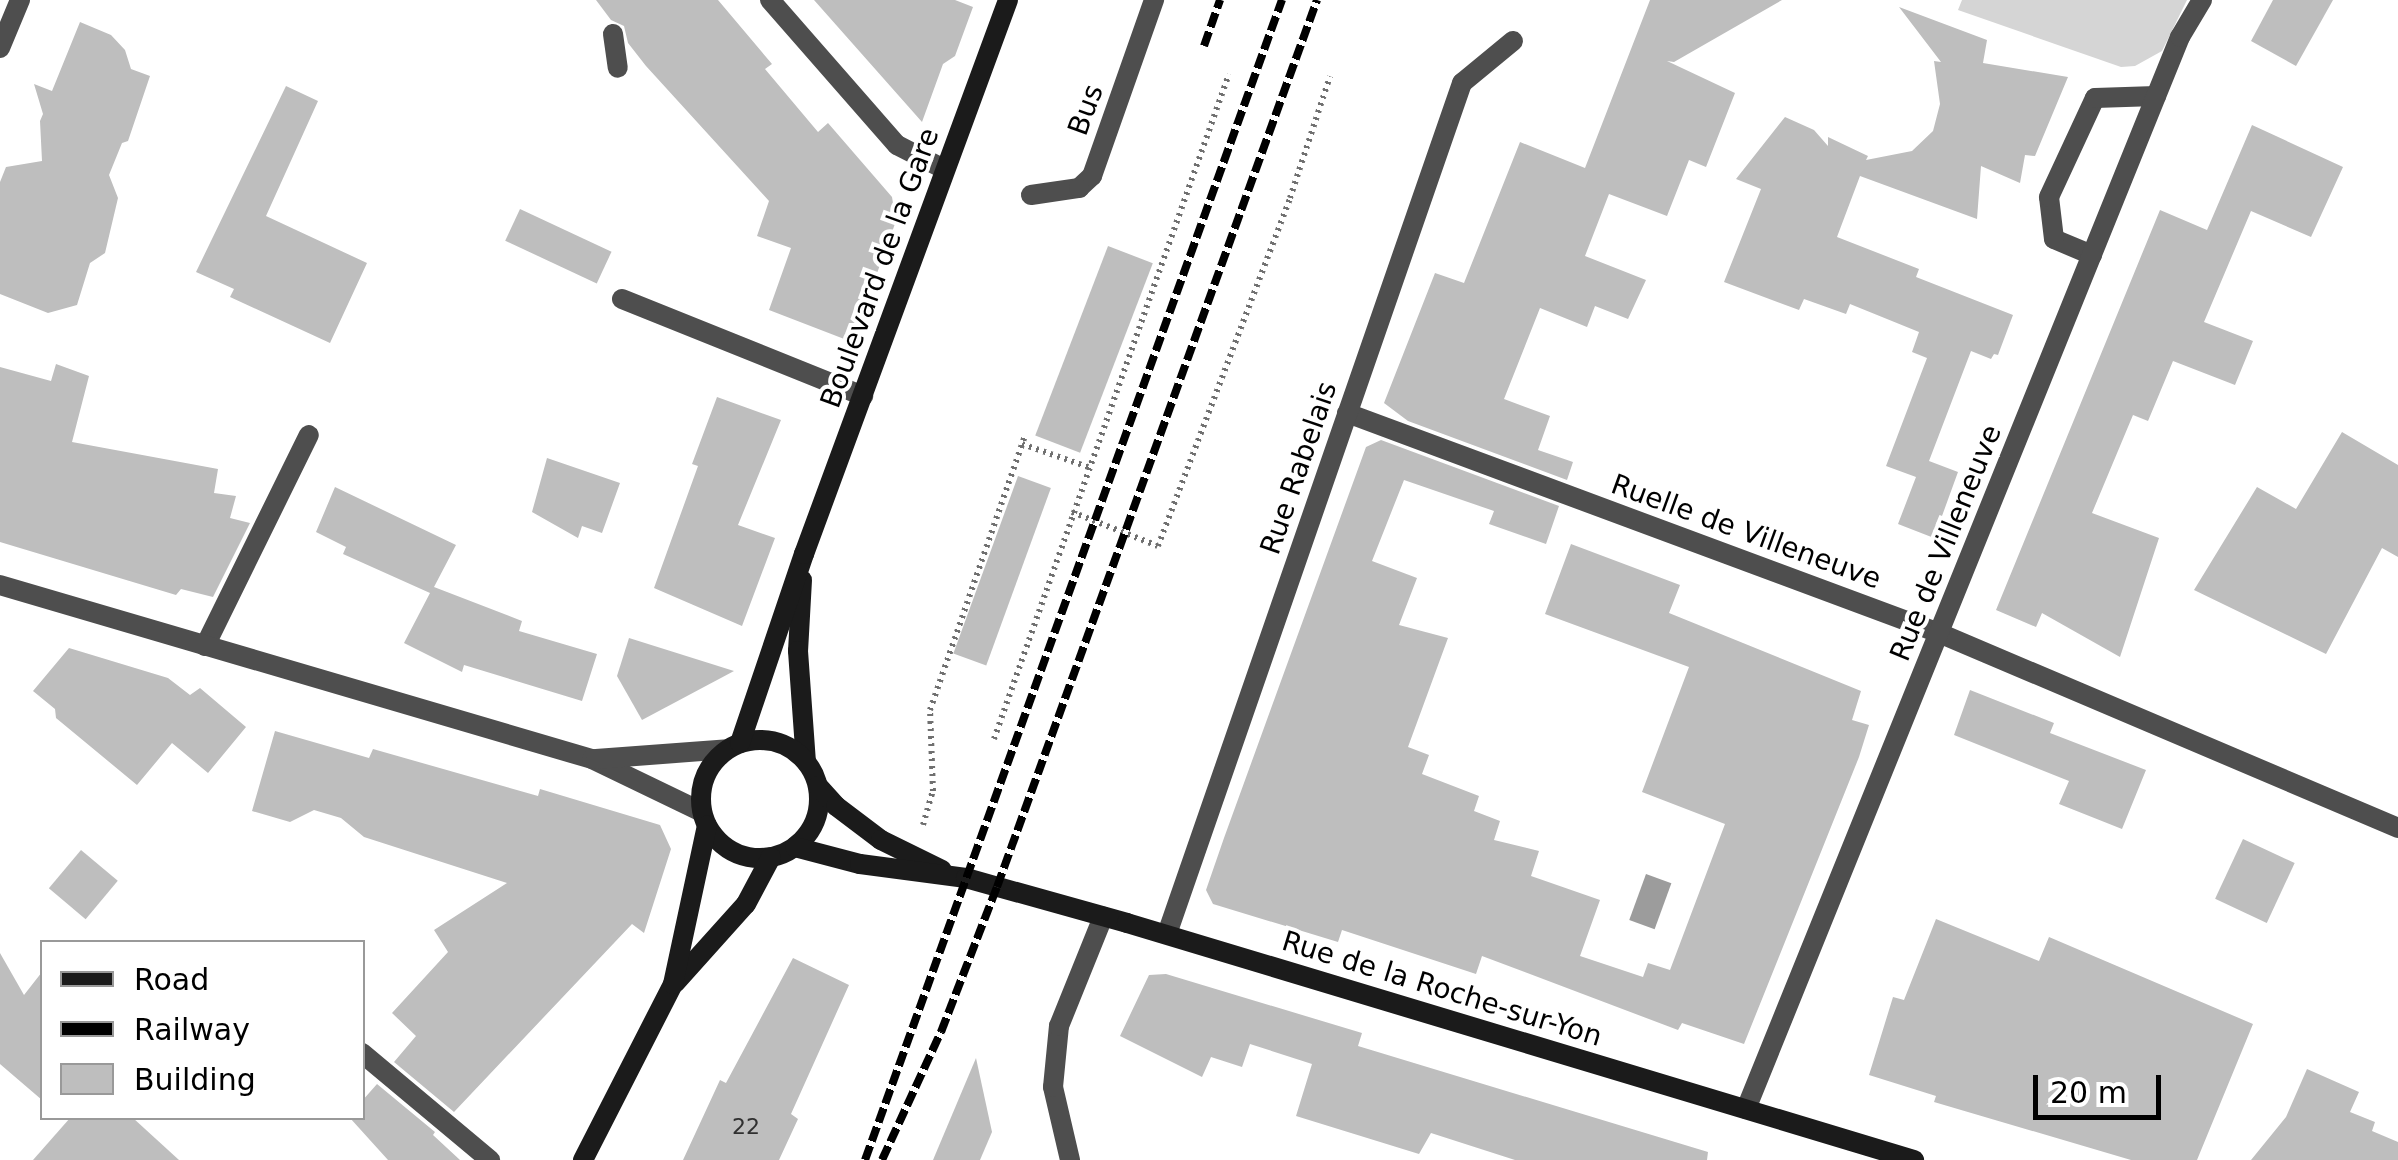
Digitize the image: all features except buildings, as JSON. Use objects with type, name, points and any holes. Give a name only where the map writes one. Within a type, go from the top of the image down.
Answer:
[{"type":"main road","name":"Boulevard de la Gare","points":[[734,746],[1008,0]]},
{"type":"main road","name":"Boulevard de la Gare","points":[[804,554],[798,652],[806,762]]},
{"type":"main road","points":[[583,1160],[673,984],[705,819],[705,776],[734,746],[776,742],[806,762],[818,786],[815,820],[794,847],[771,857],[734,853],[705,819]]},
{"type":"main road","name":"Rue de la Roche-sur-Yon","points":[[818,786],[836,806],[881,840],[952,876]]},
{"type":"main road","name":"Rue de la Roche-sur-Yon","points":[[794,847],[860,864],[952,876],[1103,916],[1914,1160]]},
{"type":"main road","points":[[673,984],[713,946],[746,904],[771,857]]},
{"type":"street","points":[[0,48],[20,0]]},
{"type":"street","points":[[770,0],[896,145],[944,169]]},
{"type":"street","name":"Bus","points":[[1031,195],[1079,188],[1092,176],[1154,0]]},
{"type":"street","name":"Rue de Villeneuve","points":[[1746,1109],[2180,36],[2202,0]]},
{"type":"street","points":[[613,34],[618,68]]},
{"type":"street","name":"Rue Rabelais","points":[[1167,934],[1462,83],[1513,41]]},
{"type":"street","points":[[2092,255],[2054,239],[2049,196],[2095,98],[2156,96]]},
{"type":"street","points":[[622,299],[863,396]]},
{"type":"street","name":"Ruelle de Villeneuve","points":[[1347,412],[1940,633],[2398,828]]},
{"type":"street","points":[[205,646],[309,435]]},
{"type":"street","points":[[0,585],[592,759],[705,819]]},
{"type":"street","points":[[592,759],[734,746]]},
{"type":"street","points":[[1070,1160],[1052,1087],[1060,1026],[1103,916]]},
{"type":"street","points":[[365,1056],[490,1160]]},
{"type":"path","points":[[994,739],[1229,74]]},
{"type":"path","points":[[1072,512],[1158,546],[1290,198],[1330,76]]},
{"type":"path","points":[[921,831],[933,791],[930,710],[1025,435]]},
{"type":"path","points":[[1022,444],[1088,467]]},
{"type":"shaded area","points":[[1962,0],[2187,0],[2162,51],[2135,66],[2121,67],[1958,10]]},
{"type":"shaded area","points":[[1646,874],[1671,883],[1655,929],[1629,920]]},
{"type":"railway","points":[[1204,46],[1220,0]]},
{"type":"railway","points":[[865,1160],[1282,0]]},
{"type":"railway","points":[[882,1160],[941,1032],[997,887],[1317,0]]}]
